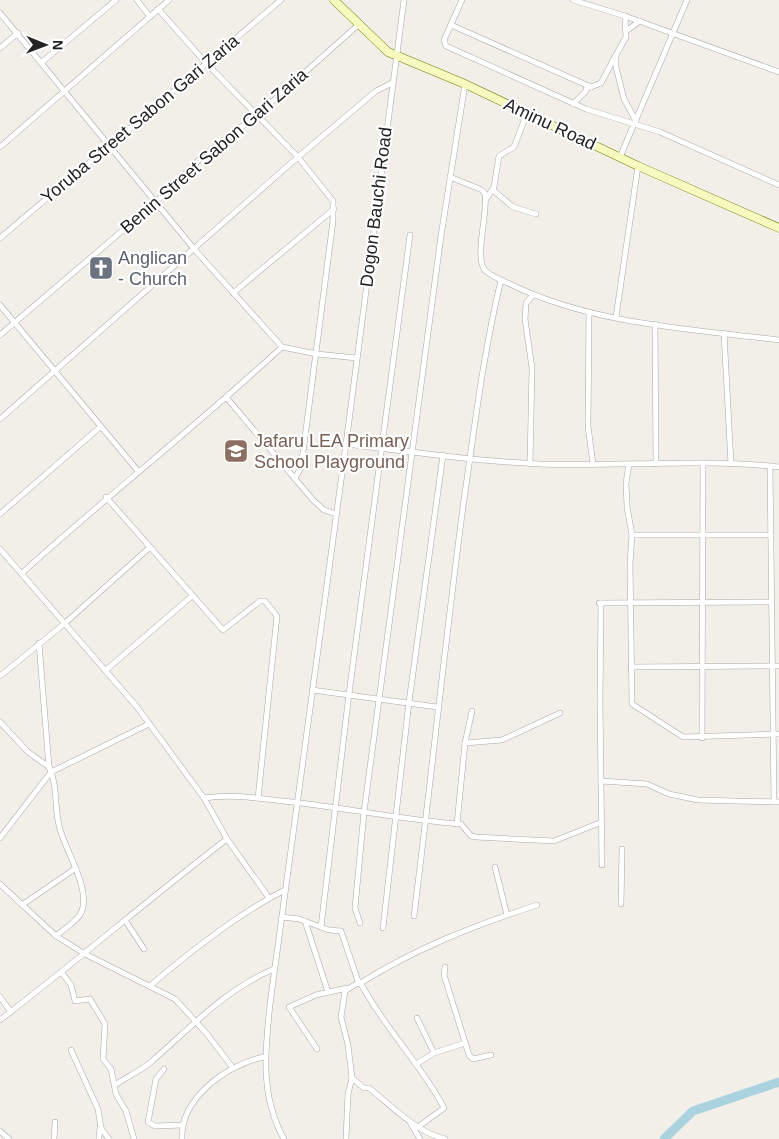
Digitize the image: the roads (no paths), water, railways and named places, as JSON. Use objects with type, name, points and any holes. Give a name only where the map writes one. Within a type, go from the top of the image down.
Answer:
[{"type":"street","points":[[42,62],[116,0]]},
{"type":"street","points":[[137,0],[150,17]]},
{"type":"street","points":[[0,147],[169,0]]},
{"type":"street","name":"Yoruba Street Sabon Gari Zaria","points":[[0,238],[110,147],[280,0]]},
{"type":"street","name":"Aminu Road","points":[[334,0],[388,52],[465,84],[638,166],[779,228]]},
{"type":"street","name":"Dogon Bauchi Road","points":[[284,1139],[266,1087],[264,1057],[296,802],[346,444],[404,0]]},
{"type":"street","points":[[462,0],[444,40],[446,46],[573,104],[624,123],[636,122],[779,185]]},
{"type":"street","points":[[573,0],[640,21],[779,72]]},
{"type":"street","points":[[620,157],[687,0]]},
{"type":"street","points":[[158,9],[206,63],[298,157],[333,201],[334,209],[317,354],[301,468],[295,478]]},
{"type":"street","points":[[0,13],[196,250],[282,347],[317,354],[357,358]]},
{"type":"street","points":[[573,104],[588,87],[602,80],[626,37],[625,16]]},
{"type":"street","points":[[626,32],[630,26],[640,21]]},
{"type":"street","name":"Benin Street Sabon Gari Zaria","points":[[0,335],[156,202],[203,156],[257,114],[358,25]]},
{"type":"street","points":[[451,25],[588,87]]},
{"type":"street","points":[[0,48],[18,33]]},
{"type":"street","points":[[616,55],[616,67],[624,99],[636,122]]},
{"type":"street","points":[[0,420],[196,250],[298,157],[376,91],[392,83]]},
{"type":"street","points":[[360,923],[355,908],[364,812],[450,177],[465,84]]},
{"type":"street","points":[[486,199],[492,190],[499,156],[514,147],[527,113]]},
{"type":"street","points":[[616,318],[638,166]]},
{"type":"street","points":[[450,177],[482,190],[486,199],[481,260],[488,273],[502,280],[533,295],[588,313],[655,324],[779,340]]},
{"type":"street","points":[[492,190],[513,207],[536,214]]},
{"type":"street","points":[[233,293],[334,209]]},
{"type":"street","points":[[320,926],[410,235]]},
{"type":"street","points":[[414,916],[426,823],[437,707],[470,459],[485,354],[502,280]]},
{"type":"street","points":[[530,463],[532,368],[525,319],[526,303],[533,295]]},
{"type":"street","points":[[0,305],[138,471]]},
{"type":"street","points":[[588,313],[588,426],[593,464]]},
{"type":"street","points":[[655,324],[656,464]]},
{"type":"street","points":[[724,333],[731,464]]},
{"type":"street","points":[[22,573],[106,497],[226,397],[282,347]]},
{"type":"street","points":[[226,397],[319,505],[328,512],[336,514]]},
{"type":"street","points":[[0,514],[100,426]]},
{"type":"street","points":[[346,444],[470,459],[530,463],[731,464],[779,467]]},
{"type":"street","points":[[383,928],[409,702],[443,455]]},
{"type":"street","points":[[629,464],[627,508],[632,535],[630,603],[631,700],[635,708],[683,737],[702,738],[776,734]]},
{"type":"street","points":[[702,738],[701,535],[703,464]]},
{"type":"street","points":[[601,781],[647,784],[670,794],[698,800],[776,802],[776,734],[772,666],[770,466]]},
{"type":"street","points":[[106,497],[223,630],[260,601],[266,601],[277,616],[258,798]]},
{"type":"street","points":[[632,535],[771,535]]},
{"type":"street","points":[[0,676],[39,642],[64,624],[150,548]]},
{"type":"street","points":[[0,549],[106,670],[149,724],[204,798],[227,839],[268,898]]},
{"type":"street","points":[[106,670],[192,596]]},
{"type":"street","points":[[602,865],[600,603],[771,602]]},
{"type":"street","points":[[39,642],[50,769],[60,829],[81,883],[82,910],[78,918],[56,936]]},
{"type":"street","points":[[631,667],[779,666]]},
{"type":"street","points":[[312,690],[437,707]]},
{"type":"street","points":[[457,824],[466,742],[472,711]]},
{"type":"street","points":[[466,742],[502,740],[560,713]]},
{"type":"street","points":[[0,722],[28,752],[50,769]]},
{"type":"street","points":[[0,838],[50,769],[149,724]]},
{"type":"street","points":[[204,798],[221,796],[258,798],[364,812],[426,823],[457,824],[463,825],[468,833],[476,837],[544,841],[563,839],[602,822]]},
{"type":"street","points":[[0,1020],[62,973],[227,839]]},
{"type":"street","points":[[621,904],[622,849]]},
{"type":"street","points":[[495,867],[507,915]]},
{"type":"street","points":[[22,905],[76,868]]},
{"type":"street","points":[[0,884],[56,936],[85,954],[151,985],[175,999],[233,1068]]},
{"type":"street","points":[[151,985],[178,962],[268,898],[286,890]]},
{"type":"street","points":[[317,1049],[289,1007],[328,992],[348,988],[418,949],[453,934],[537,905]]},
{"type":"street","points":[[282,917],[305,921],[329,930],[341,932],[360,982],[370,1001],[416,1064],[444,1108],[418,1126]]},
{"type":"street","points":[[125,920],[144,949]]},
{"type":"street","points":[[305,921],[328,992]]},
{"type":"street","points":[[445,967],[444,975],[465,1043],[472,1059],[492,1055]]},
{"type":"street","points":[[116,1086],[149,1064],[196,1022],[245,984],[274,969]]},
{"type":"street","points":[[62,973],[71,985],[75,1001],[90,1000],[105,1024],[103,1059],[111,1070],[116,1086],[116,1094],[126,1111],[134,1139]]},
{"type":"street","points":[[346,1139],[348,1094],[352,1078],[348,1045],[341,1017],[345,991],[348,988]]},
{"type":"street","points":[[0,997],[11,1012]]},
{"type":"street","points":[[417,1018],[434,1053]]},
{"type":"street","points":[[416,1064],[434,1053],[465,1043]]},
{"type":"street","points":[[71,1050],[98,1109],[99,1139]]},
{"type":"street","points":[[182,1139],[182,1125],[197,1097],[233,1068],[246,1061],[264,1057]]},
{"type":"street","points":[[164,1069],[156,1079],[148,1122],[150,1125],[155,1126],[182,1125]]},
{"type":"street","points":[[352,1078],[364,1088],[369,1088],[410,1121],[445,1139]]},
{"type":"street","points":[[410,1121],[420,1139]]},
{"type":"street","points":[[54,1139],[55,1122]]},
{"type":"street","points":[[100,1124],[109,1139]]},
{"type":"street","points":[[0,1131],[9,1139]]},
{"type":"waterway","points":[[664,1139],[693,1111],[779,1082]]},
{"type":"place","name":"Anglican - Church","points":[[101,268]]},
{"type":"place","name":"Jafaru LEA Primary School Playground","points":[[236,451]]}]
